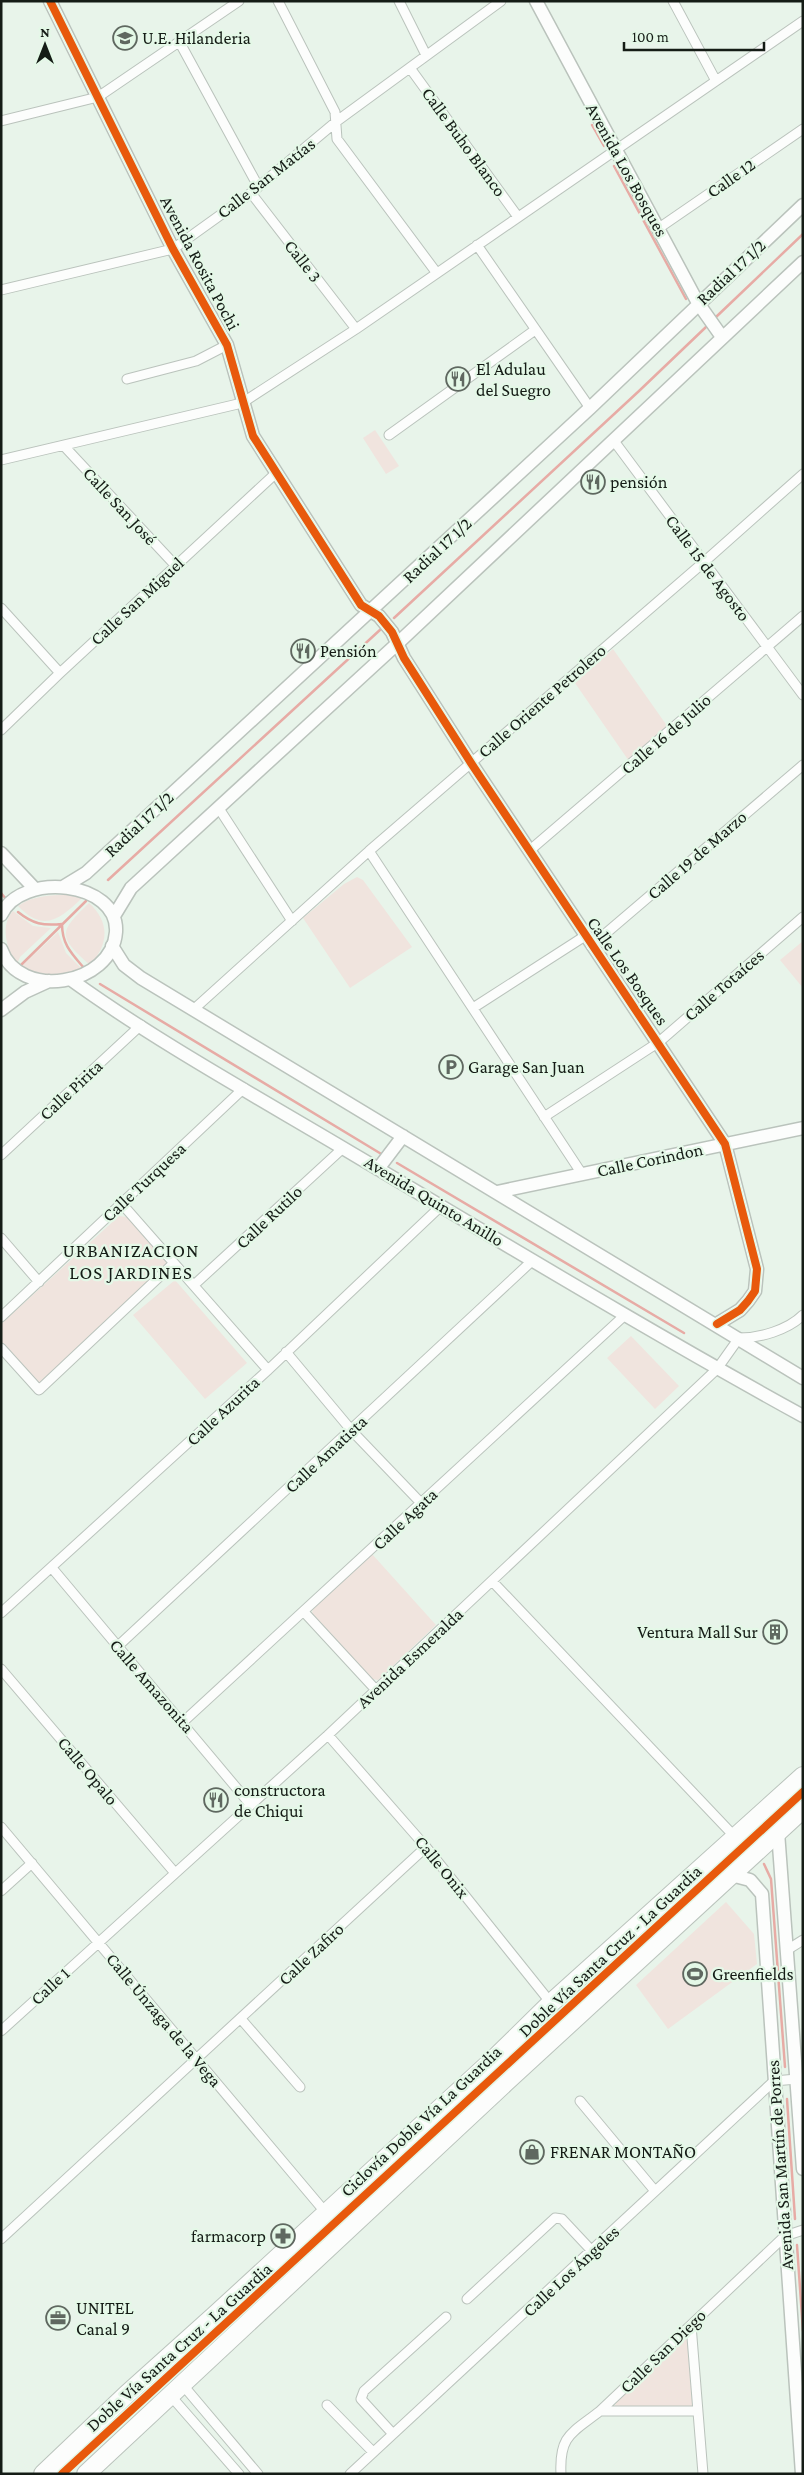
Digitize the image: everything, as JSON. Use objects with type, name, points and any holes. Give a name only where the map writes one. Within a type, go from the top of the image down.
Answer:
[{"type":"highway","name":"Doble Vía Santa Cruz - La Guardia","points":[[45,2470],[497,2056],[600,1958],[803,1776]]},
{"type":"highway","name":"Doble Vía Santa Cruz - La Guardia","points":[[86,2474],[612,1984],[803,1809]]},
{"type":"highway","points":[[626,1935],[626,1954],[634,1958],[642,1957]]},
{"type":"highway","points":[[600,1958],[615,1964],[618,1972],[612,1984]]},
{"type":"main road","name":"Avenida Rosita Pochi","points":[[50,1],[173,250],[227,345],[253,436],[275,474],[361,605],[379,616],[398,643]]},
{"type":"main road","name":"Avenida Los Bosques","points":[[536,1],[614,151],[659,228],[698,303],[722,337]]},
{"type":"main road","name":"Radial 17 1/2","points":[[63,887],[93,866],[371,611],[590,408],[803,205]]},
{"type":"main road","points":[[114,916],[131,888],[398,643],[803,262]]},
{"type":"main road","name":"Calle Los Bosques","points":[[398,643],[404,658],[471,763],[588,941],[659,1042],[725,1144],[756,1269],[755,1291],[748,1301],[740,1310],[717,1324]]},
{"type":"main road","points":[[1,852],[34,888]]},
{"type":"main road","points":[[1,915],[6,906],[17,896],[34,888],[63,887],[87,893],[102,901],[114,916],[116,931],[112,946],[97,967],[84,975],[70,979],[49,981],[25,992],[1,1010]]},
{"type":"main road","points":[[112,946],[124,966],[193,1010],[717,1324],[803,1378]]},
{"type":"main road","points":[[1,950],[5,960],[19,973],[49,981]]},
{"type":"main road","name":"Avenida Quinto Anillo","points":[[70,979],[141,1026],[378,1169],[717,1369],[803,1416]]},
{"type":"main road","name":"Calle Corindon","points":[[497,1192],[803,1128]]},
{"type":"main road","points":[[378,1169],[404,1136]]},
{"type":"main road","name":"Avenida San Martín de Porres","points":[[778,1832],[803,2169]]},
{"type":"main road","name":"Avenida San Martín de Porres","points":[[731,1874],[750,1880],[762,1894],[802,2474]]},
{"type":"street","points":[[2,120],[98,97],[180,43],[239,1]]},
{"type":"street","points":[[278,1],[335,112],[338,139],[436,272]]},
{"type":"street","points":[[399,1],[426,55]]},
{"type":"street","name":"Calle San Matías","points":[[1,290],[173,250],[254,189],[337,122],[501,1]]},
{"type":"street","points":[[673,1],[716,81]]},
{"type":"street","points":[[1,460],[242,402],[356,328],[802,23]]},
{"type":"street","name":"Calle 3","points":[[180,43],[254,189],[356,328]]},
{"type":"street","name":"Calle Buho Blanco","points":[[410,68],[518,217]]},
{"type":"street","name":"Calle 12","points":[[659,228],[803,129]]},
{"type":"street","points":[[477,245],[590,408]]},
{"type":"street","points":[[389,436],[535,330]]},
{"type":"street","points":[[128,379],[196,362],[227,345]]},
{"type":"street","name":"Calle 15 de Agosto","points":[[614,441],[803,695]]},
{"type":"street","name":"Calle San José","points":[[64,446],[175,566]]},
{"type":"street","name":"Calle San Miguel","points":[[1,730],[60,672],[275,474]]},
{"type":"street","name":"Calle Oriente Petrolero","points":[[193,1010],[369,851],[704,562],[803,474]]},
{"type":"street","points":[[1,608],[60,672]]},
{"type":"street","name":"Calle 16 de Julio","points":[[529,851],[803,616]]},
{"type":"street","name":"Calle 19 de Marzo","points":[[472,1008],[588,941],[803,765]]},
{"type":"street","points":[[218,807],[292,922]]},
{"type":"street","points":[[369,851],[582,1174]]},
{"type":"street","name":"Calle Totaíces","points":[[544,1117],[659,1042],[803,917]]},
{"type":"street","name":"Calle Pirita","points":[[1,1155],[141,1026]]},
{"type":"street","name":"Calle Turquesa","points":[[1,1318],[244,1088]]},
{"type":"street","name":"Calle Rutilo","points":[[194,1286],[343,1148]]},
{"type":"street","points":[[122,1204],[268,1370]]},
{"type":"street","name":"Calle Azurita","points":[[1,1613],[268,1370],[441,1206]]},
{"type":"street","points":[[1,1238],[38,1282]]},
{"type":"street","name":"Calle Amatista","points":[[118,1646],[352,1431],[533,1260]]},
{"type":"street","points":[[1,1348],[38,1390],[174,1263]]},
{"type":"street","name":"Calle Agata","points":[[183,1722],[626,1314]]},
{"type":"street","points":[[717,1369],[739,1338],[762,1336],[798,1320],[803,1315]]},
{"type":"street","points":[[286,1352],[352,1431],[421,1503]]},
{"type":"street","name":"Avenida Esmeralda","points":[[98,1942],[328,1735],[717,1369]]},
{"type":"street","name":"Calle Amazonita","points":[[52,1568],[250,1804]]},
{"type":"street","points":[[492,1581],[735,1837]]},
{"type":"street","points":[[304,1612],[376,1690]]},
{"type":"street","name":"Calle Opalo","points":[[1,1669],[175,1873]]},
{"type":"street","name":"Calle Onix","points":[[328,1735],[426,1848],[551,2003]]},
{"type":"street","name":"Calle Únzaga de la Vega","points":[[1,1828],[326,2213]]},
{"type":"street","name":"Calle Zafiro","points":[[1,2239],[426,1848]]},
{"type":"street","points":[[1,1891],[32,1863]]},
{"type":"street","points":[[788,1950],[803,1940]]},
{"type":"street","name":"Calle 1","points":[[1,2031],[98,1942]]},
{"type":"street","points":[[241,2019],[300,2088]]},
{"type":"street","points":[[774,2081],[796,2079]]},
{"type":"street","name":"Calle Los Ángeles","points":[[350,2474],[774,2081]]},
{"type":"street","points":[[580,2101],[655,2191]]},
{"type":"street","points":[[467,2299],[555,2218],[562,2219],[592,2251]]},
{"type":"street","points":[[785,2236],[803,2230]]},
{"type":"street","name":"Calle San Diego","points":[[561,2474],[562,2445],[570,2434],[600,2412],[785,2236]]},
{"type":"street","points":[[393,2434],[361,2399],[364,2391],[446,2317]]},
{"type":"street","points":[[691,2325],[703,2474]]},
{"type":"street","points":[[176,2390],[239,2474]]},
{"type":"street","points":[[176,2390],[258,2474]]},
{"type":"street","points":[[327,2405],[373,2452]]},
{"type":"street","points":[[600,2412],[698,2410]]},
{"type":"shaded area","points":[[375,430],[399,466],[386,474],[363,438]]},
{"type":"shaded area","points":[[613,649],[670,730],[631,764],[575,683]]},
{"type":"shaded area","points":[[357,877],[363,880],[412,947],[350,988],[303,918],[344,884]]},
{"type":"shaded area","points":[[67,895],[82,898],[59,917],[51,920],[36,919],[18,906],[35,898]]},
{"type":"shaded area","points":[[89,903],[96,910],[104,925],[104,941],[90,965],[72,947],[67,940],[66,934],[67,928],[72,921]]},
{"type":"shaded area","points":[[13,911],[33,926],[51,928],[20,957],[17,964],[7,944],[6,937],[7,923]]},
{"type":"shaded area","points":[[58,932],[66,953],[82,969],[66,973],[43,974],[21,967]]},
{"type":"shaded area","points":[[803,941],[803,988],[780,960]]},
{"type":"shaded area","points":[[119,1216],[127,1217],[168,1261],[168,1264],[42,1384],[37,1384],[1,1342],[1,1324]]},
{"type":"shaded area","points":[[175,1280],[247,1363],[205,1399],[133,1315]]},
{"type":"shaded area","points":[[631,1336],[679,1386],[655,1409],[607,1358]]},
{"type":"shaded area","points":[[372,1554],[436,1625],[378,1680],[372,1679],[312,1614],[313,1608]]},
{"type":"shaded area","points":[[803,1781],[803,1801],[638,1951],[634,1952],[628,1949],[628,1944]]},
{"type":"shaded area","name":"Greenfields","points":[[726,1902],[754,1934],[757,1964],[668,2029],[636,1985]]},
{"type":"shaded area","points":[[607,1965],[611,1965],[613,1971],[549,2033],[500,2076],[379,2190],[68,2474],[52,2474]]},
{"type":"shaded area","points":[[688,2337],[695,2405],[615,2407],[616,2401]]},
{"type":"waterway","points":[[592,125],[604,146]]},
{"type":"waterway","points":[[614,166],[686,299]]},
{"type":"waterway","points":[[716,317],[803,234]]},
{"type":"waterway","points":[[394,618],[706,327]]},
{"type":"waterway","points":[[108,880],[381,629]]},
{"type":"waterway","points":[[1,893],[6,899]]},
{"type":"waterway","points":[[20,966],[86,901]]},
{"type":"waterway","points":[[18,912],[38,923],[49,925],[62,924],[66,943],[71,953],[84,968]]},
{"type":"waterway","points":[[100,984],[383,1155]]},
{"type":"waterway","points":[[397,1163],[684,1333]]},
{"type":"waterway","points":[[764,1864],[771,1879],[785,2067]]},
{"type":"waterway","points":[[787,2099],[795,2219]]},
{"type":"waterway","points":[[797,2245],[803,2331]]},
{"type":"cycle path","points":[[50,1],[173,249],[227,345],[253,436],[361,605],[379,616],[392,632],[404,658],[471,763],[725,1144],[757,1269],[755,1291],[748,1301],[740,1310],[717,1324]]},
{"type":"cycle path","name":"Ciclovía Doble Vía La Guardia","points":[[62,2474],[803,1792]]},
{"type":"place","name":"U.E. Hilanderia","points":[[125,38]]},
{"type":"place","name":"El Adulau del Suegro","points":[[458,379]]},
{"type":"place","name":"pensión","points":[[593,482]]},
{"type":"place","name":"Pensión","points":[[303,651]]},
{"type":"place","name":"Garage San Juan","points":[[451,1067]]},
{"type":"place","name":"Ventura Mall Sur","points":[[775,1632]]},
{"type":"place","name":"constructora de Chiqui","points":[[216,1800]]},
{"type":"place","name":"Greenfields","points":[[695,1974]]},
{"type":"place","name":"FRENAR MONTAÑO","points":[[532,2152]]},
{"type":"place","name":"farmacorp","points":[[283,2236]]},
{"type":"place","name":"UNITEL Canal 9","points":[[58,2318]]},
{"type":"district","name":"URBANIZACION LOS JARDINES","points":[[131,1261]]}]
